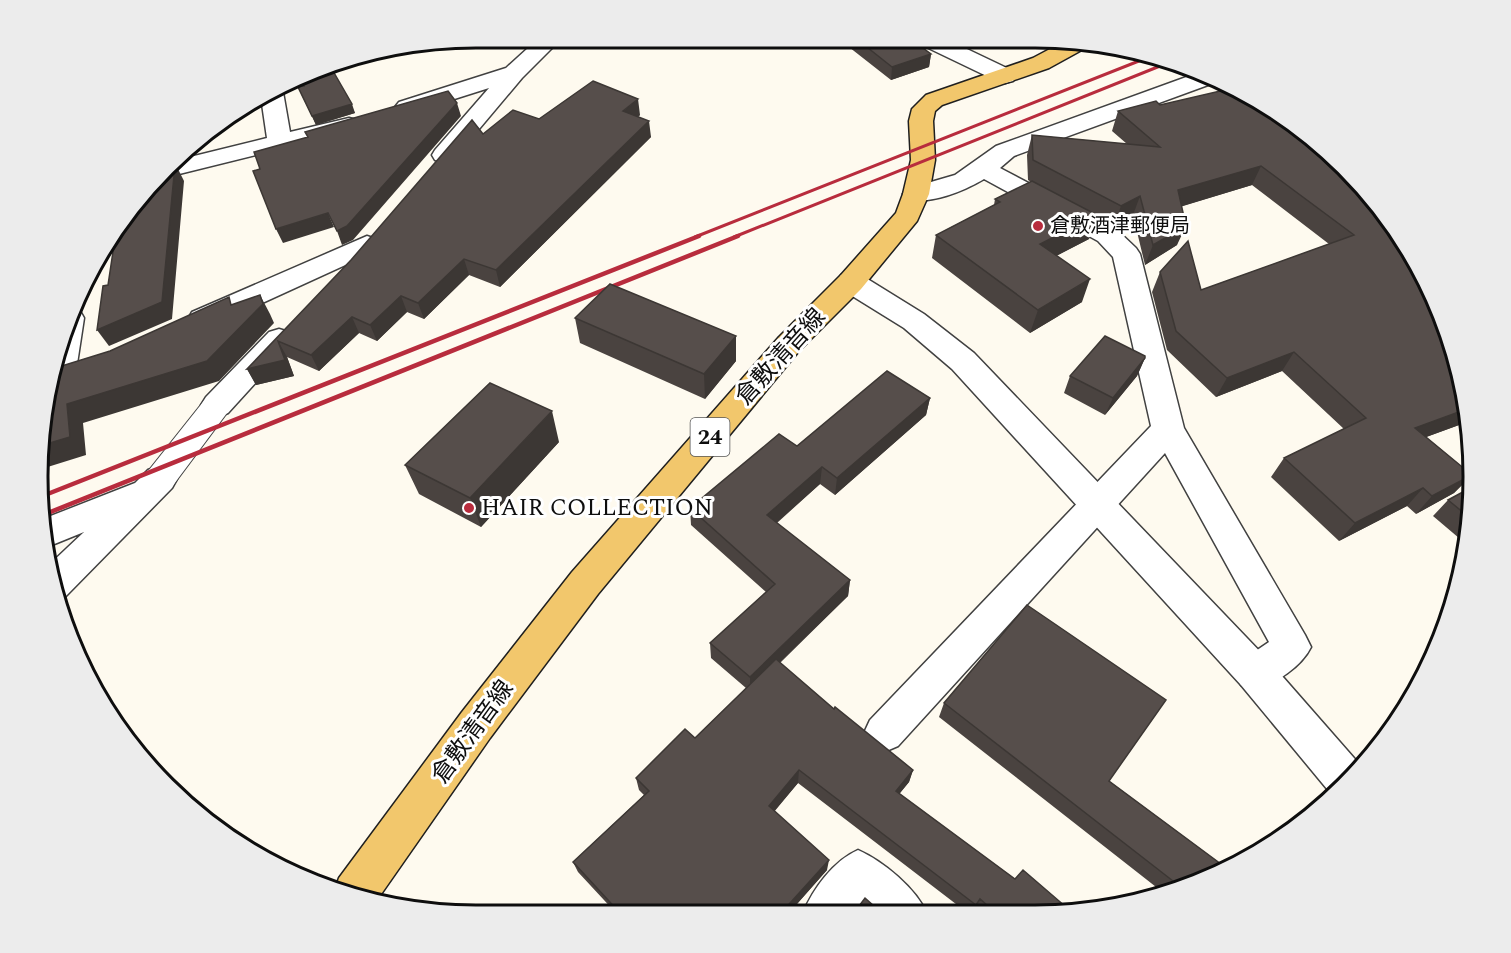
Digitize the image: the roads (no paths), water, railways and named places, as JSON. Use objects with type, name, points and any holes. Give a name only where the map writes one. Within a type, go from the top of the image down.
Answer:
[{"type":"main road","name":"倉敷清音線","points":[[358,888],[476,725],[585,583],[789,344],[851,282],[908,215],[916,194],[922,160],[921,121],[924,109],[934,100],[1041,63],[1066,49]]},
{"type":"street","points":[[429,173],[514,73],[540,48]]},
{"type":"street","points":[[947,48],[1005,76]]},
{"type":"street","points":[[389,113],[514,73]]},
{"type":"street","points":[[916,194],[952,187],[984,169],[1005,151],[1198,81]]},
{"type":"street","points":[[273,99],[280,143]]},
{"type":"street","points":[[180,168],[366,120]]},
{"type":"street","points":[[984,169],[1107,235],[1126,254],[1168,429],[1292,647],[1255,673]]},
{"type":"street","points":[[176,331],[375,236],[320,296]]},
{"type":"street","points":[[851,282],[914,321],[963,361],[1255,673],[1342,774]]},
{"type":"street","points":[[61,578],[155,485],[217,405],[296,321]]},
{"type":"street","points":[[60,377],[91,366]]},
{"type":"street","points":[[884,733],[1095,504],[1168,429]]},
{"type":"street","points":[[52,530],[155,485]]},
{"type":"street","points":[[832,905],[858,872],[895,905]]},
{"type":"railway","points":[[695,237],[1138,61]]},
{"type":"railway","points":[[734,237],[1158,67]]},
{"type":"railway","points":[[49,494],[699,236]]},
{"type":"railway","points":[[50,512],[738,236]]},
{"type":"place","name":"倉敷酒津郵便局","points":[[1038,226]]},
{"type":"place","name":"HAIR COLLECTION","points":[[469,508]]}]
